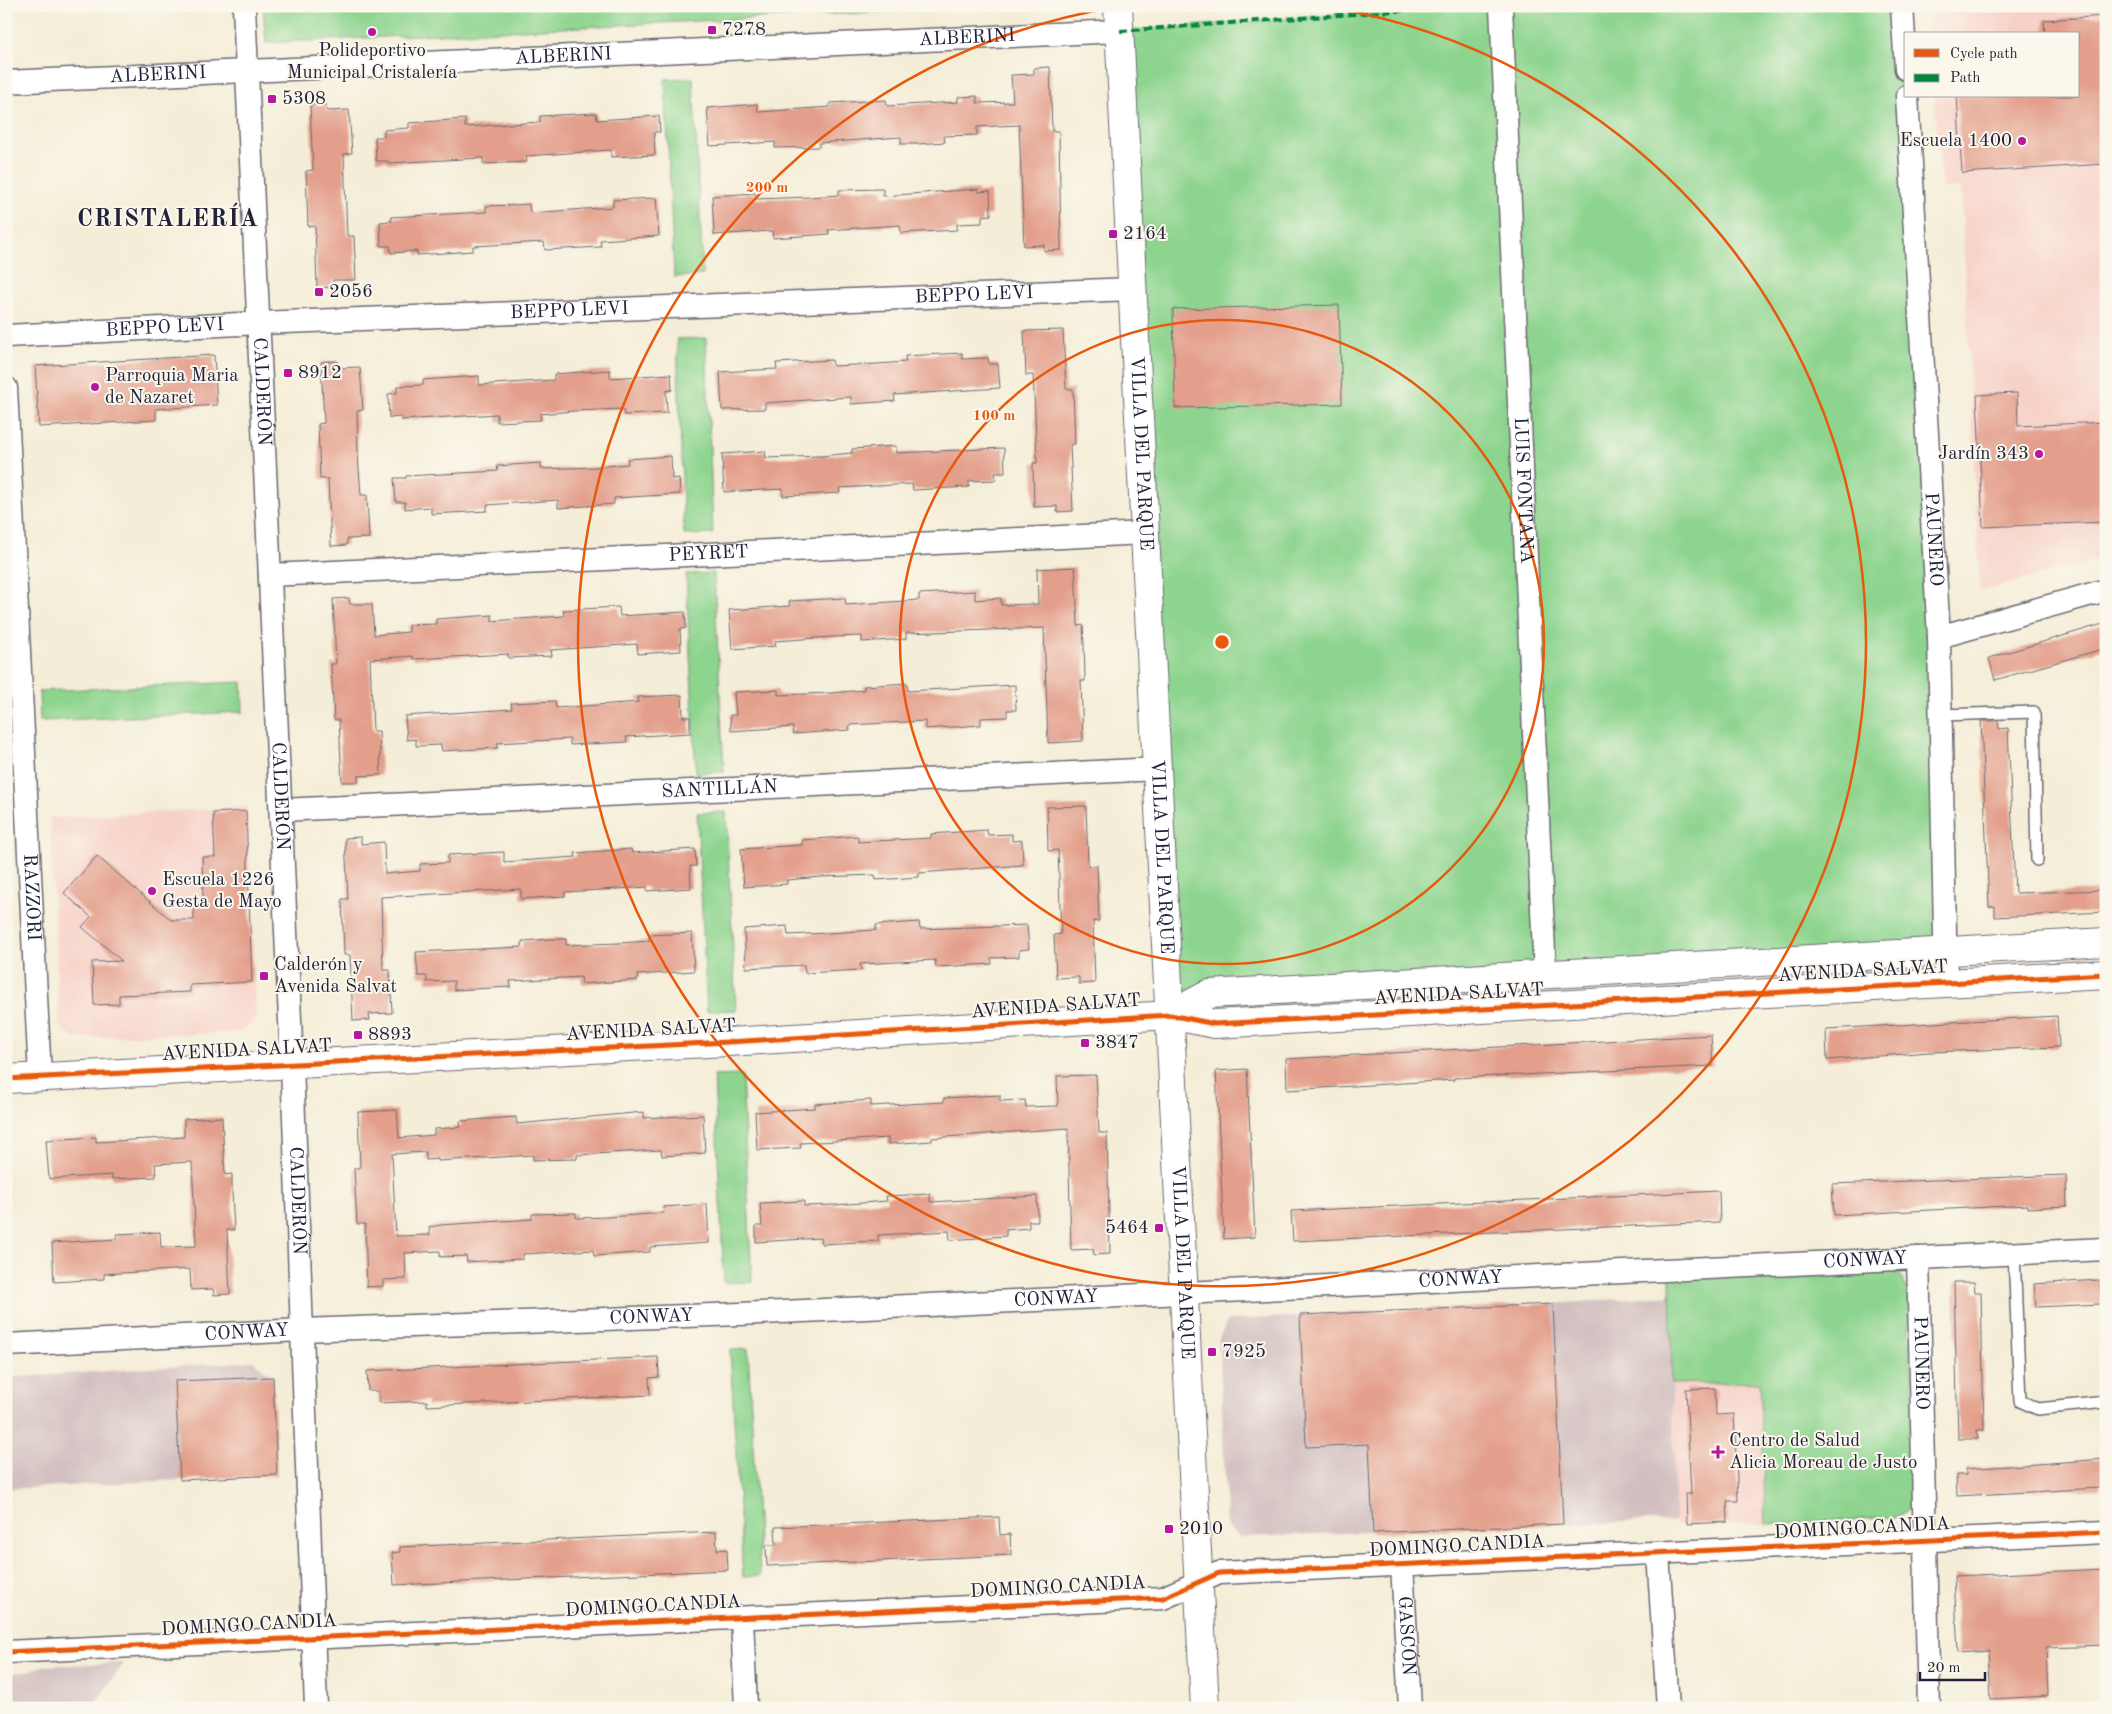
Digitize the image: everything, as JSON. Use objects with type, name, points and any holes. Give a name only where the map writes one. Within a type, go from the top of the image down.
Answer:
[{"type":"street","name":"CALDERÓN","points":[[244,6],[292,1064],[316,1708]]},
{"type":"street","name":"LUIS FONTANA","points":[[1501,6],[1545,975]]},
{"type":"street","points":[[1902,6],[1904,38]]},
{"type":"street","name":"ALBERINI","points":[[6,82],[248,71],[1119,18]]},
{"type":"street","name":"VILLA DEL PARQUE","points":[[1119,18],[1205,1708]]},
{"type":"street","name":"PAUNERO","points":[[1907,98],[1939,637],[1946,983]]},
{"type":"street","name":"BEPPO LEVI","points":[[6,336],[259,323],[1133,289]]},
{"type":"street","name":"RAZZORI","points":[[6,388],[40,1077]]},
{"type":"street","name":"PEYRET","points":[[270,575],[1145,533]]},
{"type":"street","points":[[1939,637],[2106,590]]},
{"type":"street","name":"SANTILLÁN","points":[[281,810],[1158,769]]},
{"type":"street","name":"AVENIDA SALVAT","points":[[1170,1015],[1209,994],[2106,942]]},
{"type":"street","name":"AVENIDA SALVAT","points":[[6,1079],[728,1042],[1170,1015],[1215,1024],[2106,974]]},
{"type":"street","name":"CONWAY","points":[[6,1345],[301,1330],[740,1314],[2106,1249]]},
{"type":"street","name":"PAUNERO","points":[[1918,1258],[1929,1708]]},
{"type":"street","name":"DOMINGO CANDIA","points":[[6,1652],[1163,1598],[1219,1573],[2106,1532]]},
{"type":"street","points":[[1658,1553],[1668,1708]]},
{"type":"street","name":"GASCÓN","points":[[1402,1564],[1410,1708]]},
{"type":"street","points":[[742,1618],[746,1708]]},
{"type":"lane","points":[[1940,715],[2034,712],[2037,860]]},
{"type":"lane","points":[[1545,975],[1546,1005]]},
{"type":"lane","points":[[2014,1253],[2020,1401],[2038,1408],[2106,1402]]},
{"type":"shaded area","points":[[1941,6],[2106,6],[2106,558],[1980,591],[1961,187],[1942,188],[1934,98],[2080,98],[2080,32],[1928,32],[1927,24]]},
{"type":"shaded area","name":"Escuela 1226 Gesta de Mayo","points":[[247,807],[256,1019],[239,1032],[73,1038],[59,1025],[50,818]]},
{"type":"shaded area","points":[[1670,1295],[1675,1520],[1240,1537],[1227,1527],[1219,1338],[1228,1320],[1553,1304]]},
{"type":"shaded area","points":[[253,1361],[273,1377],[277,1475],[6,1489],[6,1378]]},
{"type":"shaded area","name":"Centro de Salud Alicia Moreau de Justo","points":[[1760,1382],[1766,1524],[1675,1525],[1672,1384]]},
{"type":"shaded area","points":[[124,1663],[92,1708],[6,1708],[6,1673],[25,1672],[42,1666]]},
{"type":"green space","name":"Polideportivo Municipal Cristalería","points":[[263,6],[994,6],[266,43]]},
{"type":"green space","points":[[1464,6],[1902,6],[1904,98],[1906,98],[1944,951],[1209,994],[1170,1015],[1120,31]]},
{"type":"green space","points":[[693,78],[703,275],[674,277],[665,79]]},
{"type":"green space","points":[[706,338],[713,534],[684,535],[677,339]]},
{"type":"green space","points":[[714,573],[724,772],[696,773],[686,574]]},
{"type":"green space","points":[[242,682],[243,712],[40,721],[39,691]]},
{"type":"green space","points":[[726,812],[736,1010],[707,1011],[697,813]]},
{"type":"green space","points":[[742,1075],[752,1282],[724,1283],[714,1076]]},
{"type":"green space","points":[[1888,1268],[1901,1277],[1908,1292],[1916,1503],[1897,1517],[1766,1524],[1760,1382],[1672,1384],[1670,1277]]},
{"type":"green space","points":[[748,1349],[760,1576],[743,1577],[730,1350]]},
{"type":"building","name":"Escuela 1400","points":[[2106,16],[2106,164],[1962,173],[1957,98],[2080,98],[2080,32],[2045,32],[2044,20]]},
{"type":"building","points":[[1050,67],[1052,131],[1059,131],[1061,250],[1044,251],[1044,245],[1024,246],[1019,125],[977,127],[977,135],[944,136],[945,142],[918,144],[901,144],[901,137],[819,143],[819,147],[775,148],[775,142],[710,146],[707,108],[757,104],[758,112],[830,107],[830,103],[886,100],[887,106],[958,102],[958,97],[977,96],[977,103],[1013,102],[1011,75],[1034,74],[1034,68]]},
{"type":"building","points":[[310,105],[326,105],[327,111],[349,110],[352,153],[344,154],[347,236],[354,236],[356,280],[333,280],[333,287],[317,288],[315,226],[308,226],[306,171],[313,170]]},
{"type":"building","points":[[596,113],[597,120],[659,116],[660,132],[654,132],[655,155],[611,157],[611,150],[526,156],[527,162],[483,164],[483,158],[388,163],[388,161],[376,161],[375,137],[384,137],[384,130],[409,128],[409,123],[465,119],[465,127],[540,122],[540,116]]},
{"type":"building","points":[[883,189],[883,196],[978,189],[978,192],[990,191],[991,215],[982,216],[982,223],[957,224],[957,230],[901,233],[900,225],[828,230],[829,234],[773,238],[772,231],[714,235],[712,196],[755,193],[756,199],[810,197],[839,195],[839,190]]},
{"type":"building","points":[[656,198],[659,236],[600,240],[601,247],[545,250],[544,242],[473,246],[473,251],[417,255],[417,251],[391,253],[390,246],[381,246],[380,222],[392,221],[391,217],[486,212],[486,206],[529,204],[530,213],[613,207],[613,200]]},
{"type":"building","points":[[1339,305],[1342,404],[1175,408],[1173,309]]},
{"type":"building","points":[[1063,330],[1066,389],[1073,389],[1075,444],[1070,445],[1073,511],[1057,512],[1057,506],[1034,507],[1033,463],[1037,463],[1033,375],[1026,375],[1024,331]]},
{"type":"building","points":[[962,353],[962,359],[988,358],[989,364],[998,364],[1000,388],[894,395],[895,401],[851,404],[851,397],[765,403],[765,409],[722,410],[720,372],[777,369],[776,363],[832,360],[833,366],[906,362],[905,356]]},
{"type":"building","name":"Parroquia Maria de Nazaret","points":[[214,355],[217,405],[156,409],[156,420],[39,427],[35,366]]},
{"type":"building","points":[[337,361],[338,368],[360,367],[363,410],[357,411],[358,455],[361,495],[367,495],[369,538],[347,539],[347,545],[331,546],[328,479],[320,479],[318,424],[324,423],[321,362]]},
{"type":"building","points":[[610,370],[610,378],[671,374],[672,390],[666,391],[667,413],[624,415],[623,409],[573,411],[540,414],[541,420],[497,422],[497,414],[401,420],[401,417],[389,418],[388,394],[397,393],[397,386],[423,385],[423,380],[479,376],[479,385],[554,380],[554,374]]},
{"type":"building","name":"Jardín 343","points":[[2017,393],[2018,426],[2106,422],[2106,522],[1983,527],[1977,395]]},
{"type":"building","points":[[896,446],[896,453],[1004,448],[1005,473],[995,473],[996,480],[969,481],[969,487],[913,490],[912,484],[839,488],[840,493],[783,496],[783,489],[724,492],[722,454],[765,451],[766,458],[821,456],[852,453],[852,449]]},
{"type":"building","points":[[671,456],[672,479],[679,478],[680,494],[614,498],[614,504],[558,508],[558,500],[487,505],[487,511],[431,514],[431,507],[405,509],[405,502],[396,502],[394,478],[498,471],[497,466],[541,463],[541,469],[596,467],[628,464],[627,459]]},
{"type":"building","points":[[1075,567],[1078,626],[1083,625],[1084,644],[1085,681],[1081,681],[1083,741],[1048,743],[1044,628],[906,633],[906,639],[862,642],[862,636],[831,637],[775,641],[776,646],[732,649],[729,610],[790,606],[789,601],[845,598],[846,605],[919,600],[919,594],[975,591],[975,600],[1001,598],[1001,605],[1038,604],[1037,569]]},
{"type":"building","points":[[349,598],[350,604],[372,604],[374,635],[409,632],[408,625],[436,624],[436,619],[492,615],[492,621],[564,616],[563,610],[619,607],[620,616],[685,612],[686,628],[680,629],[681,651],[638,654],[637,644],[551,650],[552,656],[508,658],[508,654],[413,659],[413,656],[370,659],[373,731],[379,731],[381,775],[358,776],[358,782],[342,782],[339,720],[334,720],[331,664],[336,664],[333,599]]},
{"type":"building","points":[[2106,623],[2106,648],[1995,680],[1989,658]]},
{"type":"building","points":[[907,683],[908,691],[1015,685],[1016,710],[1007,710],[1007,717],[981,718],[981,725],[925,729],[925,721],[849,725],[850,730],[793,734],[793,727],[731,731],[730,715],[736,715],[734,692],[778,690],[778,695],[831,693],[864,690],[864,686]]},
{"type":"building","points":[[682,695],[683,717],[690,717],[690,733],[626,737],[627,742],[570,745],[570,739],[497,743],[498,748],[442,751],[441,745],[416,746],[416,739],[407,740],[405,716],[512,709],[511,703],[555,701],[556,708],[639,702],[638,697]]},
{"type":"building","points":[[1981,721],[1998,721],[1999,729],[2008,728],[2015,893],[2106,890],[2106,912],[1995,917],[1995,906],[1989,907]]},
{"type":"building","points":[[1086,806],[1088,866],[1097,865],[1099,921],[1093,921],[1095,983],[1079,984],[1079,977],[1056,978],[1054,935],[1061,934],[1058,850],[1048,851],[1047,807]]},
{"type":"building","points":[[246,811],[252,982],[190,985],[190,992],[119,995],[119,1004],[94,1005],[92,962],[122,961],[82,927],[91,917],[64,893],[97,856],[171,920],[194,920],[194,902],[203,902],[202,857],[215,857],[213,813]]},
{"type":"building","points":[[987,830],[988,835],[1012,834],[1012,841],[1022,840],[1023,865],[919,873],[919,877],[876,880],[875,875],[821,877],[787,880],[787,884],[744,887],[741,849],[802,845],[802,840],[858,836],[858,842],[931,838],[931,834]]},
{"type":"building","points":[[361,837],[361,844],[384,842],[385,874],[420,871],[420,864],[448,863],[448,855],[504,852],[504,862],[576,857],[575,853],[631,849],[632,853],[695,849],[696,866],[690,866],[691,888],[647,891],[647,887],[565,892],[565,896],[521,899],[521,889],[381,897],[383,970],[390,970],[392,1013],[369,1014],[370,1020],[353,1021],[350,955],[344,955],[342,899],[348,899],[345,838]]},
{"type":"building","points":[[919,922],[920,929],[1027,925],[1029,949],[1019,950],[1019,957],[991,958],[992,964],[936,967],[935,960],[860,964],[861,970],[805,973],[804,965],[746,968],[744,929],[787,926],[788,935],[876,930],[876,925]]},
{"type":"building","points":[[692,933],[694,971],[637,975],[638,980],[582,984],[581,977],[510,981],[511,987],[454,990],[454,981],[427,982],[427,976],[418,976],[416,952],[522,947],[522,941],[551,939],[566,939],[566,945],[649,941],[649,935]]},
{"type":"building","points":[[2057,1016],[2059,1047],[1930,1052],[1827,1060],[1826,1029]]},
{"type":"building","points":[[1711,1035],[1713,1066],[1454,1078],[1454,1080],[1287,1090],[1286,1059]]},
{"type":"building","points":[[1247,1069],[1255,1237],[1224,1239],[1216,1071]]},
{"type":"building","points":[[1096,1075],[1099,1133],[1107,1133],[1110,1254],[1094,1255],[1093,1249],[1071,1250],[1068,1128],[932,1138],[932,1141],[888,1144],[888,1138],[800,1143],[801,1148],[757,1150],[755,1112],[815,1108],[815,1104],[871,1100],[871,1106],[944,1102],[944,1098],[1000,1095],[1000,1101],[1025,1100],[1026,1107],[1058,1106],[1057,1076]]},
{"type":"building","points":[[397,1110],[399,1138],[434,1135],[434,1129],[461,1127],[460,1121],[516,1117],[517,1124],[644,1112],[644,1118],[703,1115],[705,1153],[662,1156],[661,1150],[577,1155],[577,1159],[533,1160],[533,1155],[438,1161],[438,1159],[426,1160],[426,1152],[392,1154],[396,1236],[430,1235],[429,1227],[441,1225],[532,1219],[532,1214],[576,1213],[576,1218],[608,1217],[664,1213],[663,1207],[707,1204],[709,1243],[650,1247],[650,1252],[594,1256],[593,1250],[523,1254],[523,1259],[467,1262],[466,1256],[440,1257],[440,1251],[405,1253],[406,1279],[383,1280],[383,1286],[367,1287],[365,1224],[357,1224],[354,1168],[360,1168],[358,1112]]},
{"type":"building","points":[[222,1117],[225,1175],[232,1174],[234,1230],[227,1230],[230,1294],[214,1295],[213,1289],[191,1290],[190,1269],[104,1274],[104,1279],[54,1282],[52,1243],[117,1239],[117,1234],[160,1232],[161,1247],[196,1246],[192,1162],[155,1164],[156,1177],[112,1179],[112,1175],[49,1179],[46,1140],[96,1137],[96,1142],[184,1137],[184,1119]]},
{"type":"building","points":[[2066,1175],[2067,1206],[2028,1208],[2028,1205],[1834,1215],[1832,1184]]},
{"type":"building","points":[[1719,1191],[1720,1222],[1293,1241],[1291,1211]]},
{"type":"building","points":[[930,1194],[930,1202],[1037,1196],[1038,1221],[1029,1221],[1029,1228],[1006,1230],[1006,1236],[950,1240],[949,1231],[878,1235],[878,1241],[822,1244],[821,1238],[756,1242],[756,1226],[762,1226],[760,1203],[804,1201],[804,1206],[836,1205],[887,1201],[886,1196]]},
{"type":"building","points":[[2100,1280],[2101,1304],[2036,1307],[2034,1284]]},
{"type":"building","points":[[1954,1282],[1974,1282],[1975,1292],[1981,1292],[1984,1430],[1977,1430],[1978,1439],[1958,1439]]},
{"type":"building","points":[[1553,1304],[1563,1524],[1373,1533],[1369,1444],[1306,1447],[1300,1315]]},
{"type":"building","points":[[658,1357],[659,1377],[649,1378],[650,1395],[427,1406],[427,1401],[379,1403],[378,1391],[368,1391],[367,1371]]},
{"type":"building","points":[[273,1377],[277,1475],[180,1480],[175,1381]]},
{"type":"building","points":[[1715,1388],[1716,1415],[1734,1414],[1738,1501],[1727,1501],[1728,1522],[1687,1524],[1686,1494],[1691,1494],[1686,1389]]},
{"type":"building","points":[[2106,1459],[2106,1482],[2100,1482],[2100,1488],[1957,1496],[1956,1475],[1966,1475],[1966,1469]]},
{"type":"building","points":[[999,1517],[1000,1535],[1010,1534],[1011,1555],[767,1566],[766,1545],[776,1545],[775,1527]]},
{"type":"building","points":[[716,1532],[717,1550],[727,1549],[728,1570],[394,1585],[392,1553],[400,1552],[400,1547]]},
{"type":"building","points":[[2106,1569],[2106,1645],[2046,1647],[2048,1696],[1991,1699],[1988,1650],[1958,1652],[1954,1576]]},
{"type":"marked path","points":[[1120,31],[1464,6]]},
{"type":"cycle path","points":[[6,1079],[728,1042],[1170,1015],[1215,1024],[2106,974]]},
{"type":"cycle path","points":[[6,1652],[1163,1598],[1219,1573],[2106,1532]]},
{"type":"place","name":"7278","points":[[712,30]]},
{"type":"place","name":"Polideportivo Municipal Cristalería","points":[[372,32]]},
{"type":"place","name":"5308","points":[[272,99]]},
{"type":"place","name":"Escuela 1400","points":[[2022,141]]},
{"type":"place","name":"2164","points":[[1113,234]]},
{"type":"place","name":"2056","points":[[319,292]]},
{"type":"place","name":"8912","points":[[288,373]]},
{"type":"place","name":"Parroquia Maria de Nazaret","points":[[95,387]]},
{"type":"place","name":"Jardín 343","points":[[2039,454]]},
{"type":"place","name":"Escuela 1226 Gesta de Mayo","points":[[152,891]]},
{"type":"place","name":"Calderón y Avenida Salvat","points":[[264,976]]},
{"type":"place","name":"8893","points":[[358,1035]]},
{"type":"place","name":"3847","points":[[1085,1043]]},
{"type":"place","name":"5464","points":[[1159,1228]]},
{"type":"place","name":"7925","points":[[1212,1352]]},
{"type":"place","name":"Centro de Salud Alicia Moreau de Justo","points":[[1718,1452]]},
{"type":"place","name":"2010","points":[[1169,1529]]},
{"type":"district","name":"CRISTALERÍA","points":[[168,220]]}]
